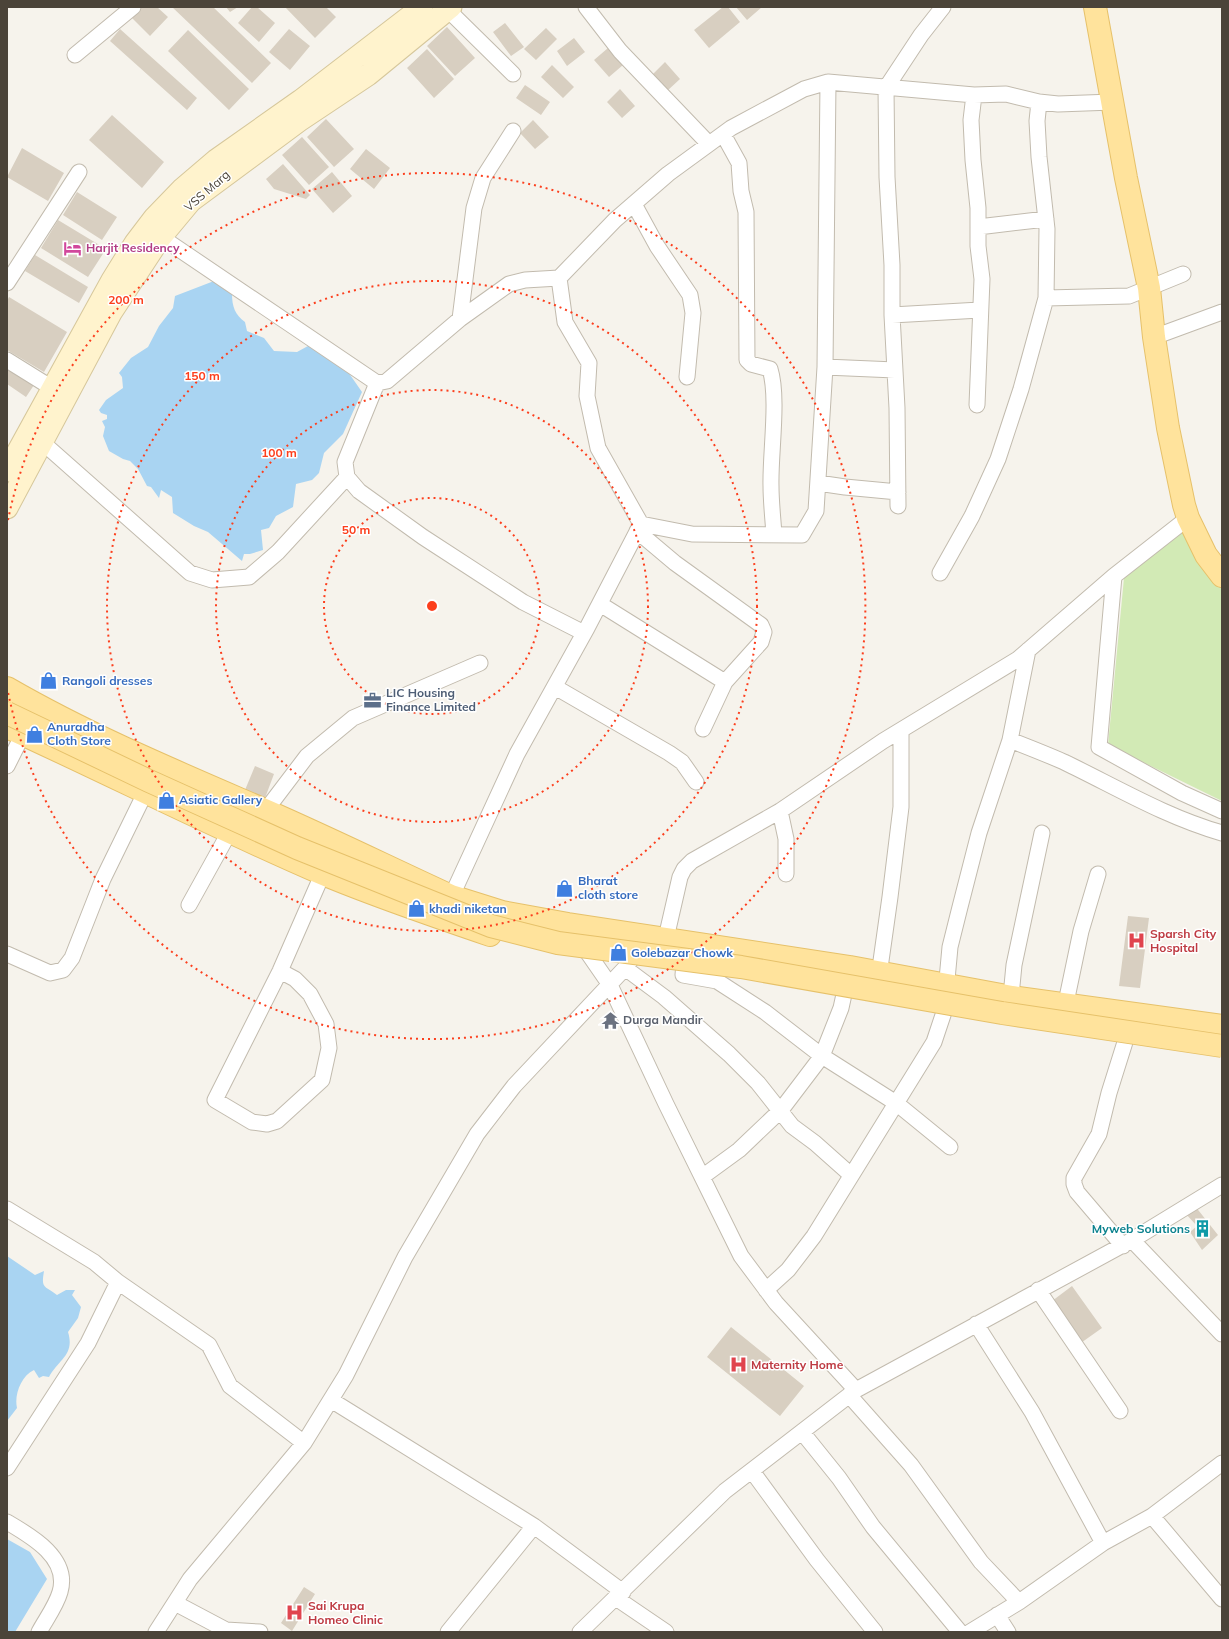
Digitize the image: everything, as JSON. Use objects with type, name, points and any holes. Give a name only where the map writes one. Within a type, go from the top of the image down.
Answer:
[{"type":"main road","points":[[223,165],[301,100],[422,7]]},
{"type":"main road","points":[[1095,7],[1149,288],[1154,337],[1176,471],[1186,512],[1206,555],[1222,576]]},
{"type":"main road","name":"VSS Marg","points":[[7,508],[111,313],[187,195],[223,165],[299,121],[368,74],[449,8]]},
{"type":"main road","points":[[7,471],[112,280],[135,243],[154,218],[187,195]]},
{"type":"main road","points":[[7,688],[36,705],[158,765],[266,810],[452,896],[502,912],[568,924],[850,967],[1012,997],[1222,1026]]},
{"type":"main road","points":[[7,713],[149,781],[297,848],[491,926],[519,934],[558,943],[741,967],[1002,1013],[1222,1046]]},
{"type":"main road","points":[[15,731],[145,793],[322,874],[440,919],[524,944],[551,951],[628,965],[684,968],[844,993],[1008,1023],[1222,1057]]},
{"type":"street","points":[[586,7],[620,52],[709,144]]},
{"type":"street","points":[[818,483],[845,487],[898,499],[897,408],[892,315],[892,265],[887,178],[886,88],[921,35],[943,7]]},
{"type":"street","points":[[75,55],[129,8]]},
{"type":"street","points":[[449,8],[513,74]]},
{"type":"street","points":[[639,527],[692,534],[802,535],[816,511],[825,367],[828,82]]},
{"type":"street","points":[[161,237],[377,382],[387,381],[460,319],[508,284],[525,280],[559,278],[615,220],[668,174],[723,134],[804,89],[828,82],[974,95],[1006,94],[1038,102],[1058,104],[1113,102]]},
{"type":"street","points":[[974,95],[972,127],[973,160],[978,208],[982,279],[977,405]]},
{"type":"street","points":[[940,573],[972,516],[998,459],[1021,389],[1046,298],[1046,219],[1038,142],[1038,102]]},
{"type":"street","points":[[460,319],[474,208],[484,178],[513,131]]},
{"type":"street","points":[[723,134],[739,163],[741,191],[746,212],[747,360],[751,364],[770,369],[772,374],[773,400],[770,486],[774,535]]},
{"type":"street","points":[[7,283],[79,172]]},
{"type":"street","points":[[634,204],[661,253],[690,295],[693,313],[687,376]]},
{"type":"street","points":[[978,227],[1046,219]]},
{"type":"street","points":[[1046,298],[1129,296],[1183,274]]},
{"type":"street","points":[[559,278],[565,322],[588,363],[587,396],[598,448],[639,527],[675,563],[761,625],[764,632],[761,642],[725,682],[703,729]]},
{"type":"street","points":[[892,315],[980,310]]},
{"type":"street","points":[[1154,337],[1222,312]]},
{"type":"street","points":[[7,360],[52,388]]},
{"type":"street","points":[[825,367],[895,370]]},
{"type":"street","points":[[377,382],[345,462],[347,477],[359,490],[422,537],[523,602],[584,633]]},
{"type":"street","points":[[42,442],[190,573],[212,580],[249,577],[278,552],[347,477]]},
{"type":"street","points":[[950,1147],[896,1103],[822,1056],[765,1012],[717,981],[683,975],[684,968],[667,939],[680,878],[684,869],[692,861],[780,811],[901,730],[1018,658],[1186,512]]},
{"type":"street","points":[[440,919],[517,754],[600,604],[639,527]]},
{"type":"street","points":[[1114,576],[1100,747],[1182,793],[1222,811]]},
{"type":"street","points":[[600,604],[725,682]]},
{"type":"street","points":[[766,1290],[788,1270],[814,1236],[850,1175],[934,1042],[944,1012],[950,947],[980,833],[1010,740],[1028,650]]},
{"type":"street","points":[[266,810],[307,756],[353,718],[480,663]]},
{"type":"street","points":[[555,687],[669,753],[682,762],[696,782]]},
{"type":"street","points":[[875,999],[900,807],[901,730]]},
{"type":"street","points":[[7,766],[15,731]]},
{"type":"street","points":[[1010,740],[1064,762],[1130,796],[1206,828],[1222,833]]},
{"type":"street","points":[[7,954],[50,973],[63,970],[72,958],[103,879],[145,793]]},
{"type":"street","points":[[780,811],[786,839],[786,874]]},
{"type":"street","points":[[189,905],[230,831]]},
{"type":"street","points":[[1008,1023],[1012,997],[1014,964],[1042,833]]},
{"type":"street","points":[[280,970],[295,979],[310,994],[326,1024],[329,1048],[322,1080],[277,1121],[267,1124],[252,1122],[215,1100],[280,970],[337,843]]},
{"type":"street","points":[[1062,1031],[1065,1004],[1081,931],[1098,874]]},
{"type":"street","points":[[568,924],[610,984],[702,1177],[742,1256],[766,1290],[826,1359],[911,1465],[981,1562],[1019,1602]]},
{"type":"street","points":[[156,1632],[190,1579],[304,1443],[346,1375],[405,1257],[477,1134],[514,1086],[628,965],[667,939]]},
{"type":"street","points":[[628,965],[729,1054],[758,1083],[781,1110],[792,1126],[815,1143],[850,1175]]},
{"type":"street","points":[[702,1177],[739,1150],[781,1110],[822,1056],[841,1008],[850,967]]},
{"type":"street","points":[[1134,1013],[1099,1134],[1074,1178],[1074,1184],[1077,1192],[1222,1334]]},
{"type":"street","points":[[580,1632],[620,1595],[725,1491],[853,1392],[1038,1290],[1128,1243],[1222,1185]]},
{"type":"street","points":[[7,1209],[94,1262],[118,1282],[208,1345],[230,1386],[304,1443]]},
{"type":"street","points":[[7,1468],[88,1343],[118,1282]]},
{"type":"street","points":[[1038,1290],[1120,1411]]},
{"type":"street","points":[[976,1324],[1032,1412],[1103,1543]]},
{"type":"street","points":[[331,1400],[534,1526],[666,1632]]},
{"type":"street","points":[[802,1432],[839,1478],[872,1527],[960,1632]]},
{"type":"street","points":[[970,1632],[1019,1602],[1103,1543],[1152,1516],[1222,1463]]},
{"type":"street","points":[[752,1471],[817,1560],[875,1632]]},
{"type":"street","points":[[1152,1516],[1222,1599]]},
{"type":"street","points":[[7,1522],[26,1533],[47,1551],[58,1564],[62,1576],[61,1591],[39,1632]]},
{"type":"street","points":[[448,1632],[534,1526]]},
{"type":"street","points":[[175,1603],[226,1630],[253,1631]]},
{"type":"street","points":[[997,1615],[1008,1632]]},
{"type":"green space","points":[[1184,530],[1222,590],[1222,801],[1108,745],[1124,578]]},
{"type":"water","points":[[214,281],[232,294],[235,310],[245,322],[247,331],[264,338],[274,351],[297,352],[308,346],[309,335],[337,356],[362,392],[343,434],[324,453],[319,473],[312,480],[296,484],[293,507],[276,516],[269,528],[261,530],[263,550],[250,554],[244,554],[242,561],[208,532],[194,526],[173,513],[172,497],[161,490],[159,498],[151,487],[147,486],[138,469],[130,461],[123,459],[109,451],[103,436],[105,427],[102,421],[107,419],[107,415],[101,413],[99,410],[106,400],[123,388],[122,377],[119,373],[131,358],[148,347],[159,326],[173,308],[175,296]]},
{"type":"water","points":[[7,1256],[35,1275],[44,1271],[44,1286],[57,1295],[66,1290],[75,1290],[72,1295],[81,1307],[78,1318],[68,1332],[70,1340],[68,1352],[49,1377],[43,1376],[39,1378],[34,1370],[25,1377],[18,1392],[16,1403],[17,1408],[7,1421]]},
{"type":"water","points":[[7,1539],[30,1552],[47,1579],[15,1632],[7,1632]]},
{"type":"building","points":[[142,7],[157,7],[168,17],[150,36],[132,18]]},
{"type":"building","points":[[172,7],[213,7],[271,63],[252,83]]},
{"type":"building","points":[[226,7],[238,7],[230,12]]},
{"type":"building","points":[[252,7],[257,7],[275,23],[259,42],[238,23]]},
{"type":"building","points":[[285,7],[326,7],[336,17],[315,38]]},
{"type":"building","points":[[723,7],[728,7],[740,22],[709,48],[694,30]]},
{"type":"building","points":[[736,7],[762,7],[747,20]]},
{"type":"building","points":[[505,23],[524,47],[511,56],[493,32]]},
{"type":"building","points":[[447,27],[475,58],[455,76],[427,46]]},
{"type":"building","points":[[546,28],[557,39],[536,60],[524,49]]},
{"type":"building","points":[[120,29],[197,98],[187,110],[110,41]]},
{"type":"building","points":[[289,29],[310,46],[290,70],[269,52]]},
{"type":"building","points":[[188,30],[249,89],[229,110],[168,51]]},
{"type":"building","points":[[574,38],[585,52],[567,66],[557,51]]},
{"type":"building","points":[[608,48],[623,65],[609,77],[594,60]]},
{"type":"building","points":[[427,49],[454,79],[434,98],[407,68]]},
{"type":"building","points":[[665,62],[680,79],[667,91],[652,75]]},
{"type":"building","points":[[552,65],[574,87],[563,98],[541,77]]},
{"type":"building","points":[[525,85],[550,102],[541,115],[516,98]]},
{"type":"building","points":[[620,89],[635,106],[622,118],[607,102]]},
{"type":"building","points":[[112,115],[164,162],[142,188],[89,140]]},
{"type":"building","points":[[326,119],[354,149],[334,167],[307,137]]},
{"type":"building","points":[[533,120],[549,137],[535,149],[520,133]]},
{"type":"building","points":[[302,137],[329,167],[309,185],[282,155]]},
{"type":"building","points":[[22,148],[64,173],[48,201],[7,177]]},
{"type":"building","points":[[366,149],[390,168],[374,189],[350,169]]},
{"type":"building","points":[[283,164],[310,195],[306,199],[274,189],[266,179]]},
{"type":"building","points":[[332,172],[352,196],[333,213],[312,189]]},
{"type":"building","points":[[77,192],[117,217],[102,240],[63,215]]},
{"type":"building","name":"Harjit Residency","points":[[58,220],[106,249],[88,277],[41,248]]},
{"type":"building","points":[[35,255],[88,287],[79,303],[25,271]]},
{"type":"building","points":[[9,297],[67,332],[44,372],[7,350],[7,301]]},
{"type":"building","points":[[7,366],[34,385],[26,397],[7,384]]},
{"type":"building","points":[[255,766],[274,774],[265,798],[245,790]]},
{"type":"building","points":[[1128,916],[1149,918],[1140,988],[1119,986]]},
{"type":"building","name":"Myweb Solutions","points":[[1195,1206],[1218,1235],[1202,1250],[1190,1232],[1197,1226],[1185,1213]]},
{"type":"building","points":[[1072,1286],[1102,1328],[1078,1345],[1048,1304]]},
{"type":"building","points":[[731,1327],[804,1386],[780,1416],[707,1357]]},
{"type":"building","points":[[304,1587],[315,1594],[292,1631],[281,1623]]},
{"type":"place","name":"Harjit Residency","points":[[73,248]]},
{"type":"place","name":"Rangoli dresses","points":[[49,681]]},
{"type":"place","name":"LIC Housing Finance Limited","points":[[373,700]]},
{"type":"place","name":"Anuradha Cloth Store","points":[[34,734]]},
{"type":"place","name":"Asiatic Gallery","points":[[166,800]]},
{"type":"place","name":"Bharat cloth store","points":[[565,888]]},
{"type":"place","name":"khadi niketan","points":[[416,909]]},
{"type":"place","name":"Sparsh City Hospital","points":[[1137,941]]},
{"type":"place","name":"Golebazar Chowk","points":[[618,953]]},
{"type":"place","name":"Durga Mandir","points":[[610,1020]]},
{"type":"place","name":"Myweb Solutions","points":[[1203,1229]]},
{"type":"place","name":"Maternity Home","points":[[738,1365]]},
{"type":"place","name":"Sai Krupa Homeo Clinic","points":[[295,1613]]}]
